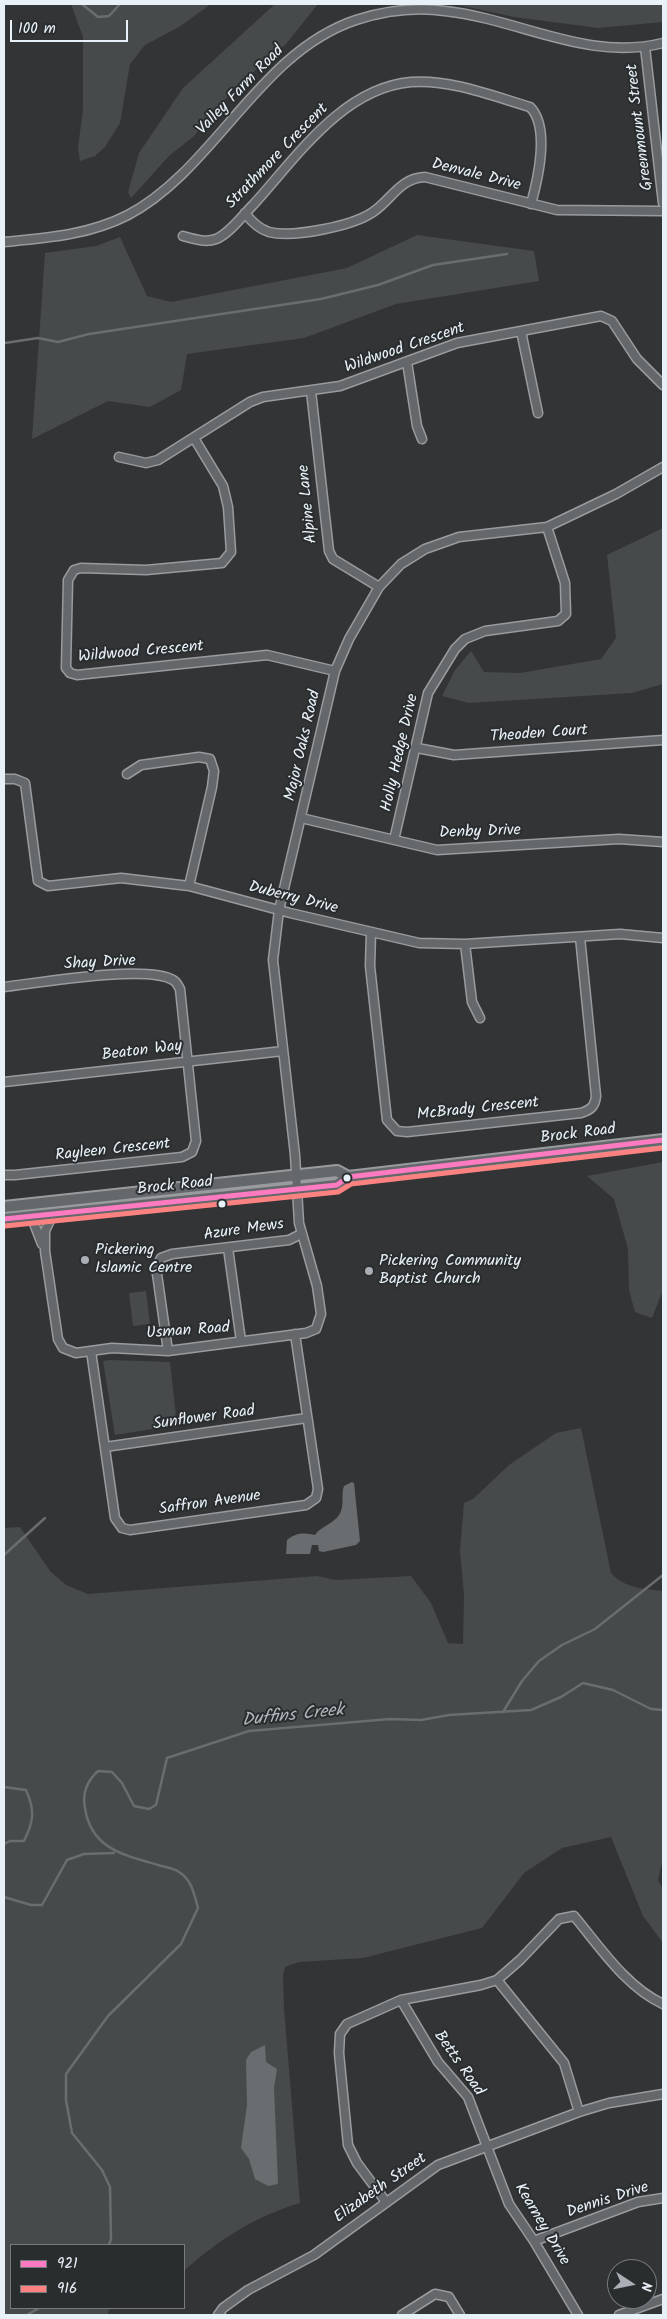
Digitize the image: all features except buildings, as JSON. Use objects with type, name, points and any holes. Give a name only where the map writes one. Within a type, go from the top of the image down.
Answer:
[{"type":"main road","name":"Brock Road","points":[[4,1219],[337,1185],[348,1178],[663,1140]]},
{"type":"main road","name":"Brock Road","points":[[4,1207],[338,1171],[348,1178]]},
{"type":"main road","points":[[31,1216],[46,1201]]},
{"type":"street","name":"Valley Farm Road","points":[[4,242],[85,232],[130,214],[161,192],[182,173],[293,56],[324,35],[355,20],[398,11],[446,10],[588,46],[645,47],[663,43]]},
{"type":"street","name":"Greenmount Street","points":[[645,47],[663,203]]},
{"type":"street","name":"Strathmore Crescent","points":[[183,236],[205,241],[217,238],[245,213],[330,121],[347,106],[380,89],[410,82],[444,84],[530,107],[536,113],[541,147],[540,163],[531,204]]},
{"type":"street","name":"Denvale Drive","points":[[245,213],[253,222],[268,232],[289,234],[335,227],[373,212],[405,181],[425,177],[557,210],[575,212],[663,211]]},
{"type":"street","name":"Wildwood Crescent","points":[[119,457],[146,463],[158,460],[250,402],[263,397],[340,386],[457,343],[601,316],[612,321],[637,359],[663,386]]},
{"type":"street","points":[[521,331],[538,413]]},
{"type":"street","points":[[407,362],[417,426],[422,439]]},
{"type":"street","name":"Alpine Lane","points":[[311,391],[329,551],[333,559],[379,587]]},
{"type":"street","name":"Wildwood Crescent","points":[[194,438],[223,486],[228,508],[231,552],[222,562],[146,570],[82,568],[74,570],[68,580],[66,668],[70,673],[77,675],[267,655],[335,671]]},
{"type":"street","name":"Major Oaks Road","points":[[300,1234],[296,1175],[273,960],[280,910],[335,671],[349,639],[379,587],[400,564],[441,542],[459,537],[547,527],[616,494],[663,467]]},
{"type":"street","name":"Holly Hedge Drive","points":[[394,840],[417,748],[428,693],[460,644],[485,631],[558,622],[566,614],[565,583],[547,527]]},
{"type":"street","name":"Theoden Court","points":[[417,748],[454,755],[663,740]]},
{"type":"street","points":[[127,774],[141,765],[199,757],[210,759],[214,771],[212,787],[189,886]]},
{"type":"street","name":"Duberry Drive","points":[[4,779],[14,778],[25,783],[28,790],[38,881],[48,886],[121,878],[189,886],[419,943],[465,944],[620,934],[663,938]]},
{"type":"street","name":"Denby Drive","points":[[301,818],[437,850],[619,839],[663,842]]},
{"type":"street","name":"McBrady Crescent","points":[[372,932],[370,966],[387,1120],[397,1131],[407,1132],[580,1113],[589,1110],[595,1104],[596,1096],[580,937]]},
{"type":"street","points":[[465,944],[472,1002],[480,1018]]},
{"type":"street","name":"Shay Drive","points":[[4,986],[124,973],[168,978],[175,981],[180,989],[187,1061]]},
{"type":"street","name":"Beaton Way","points":[[4,1082],[283,1050]]},
{"type":"street","name":"Rayleen Crescent","points":[[4,1175],[15,1176],[171,1159],[192,1152],[196,1141],[187,1061]]},
{"type":"street","name":"Usman Road","points":[[53,1214],[45,1231],[45,1251],[60,1345],[71,1352],[112,1348],[168,1351],[295,1334],[316,1329],[322,1314],[312,1268],[300,1234]]},
{"type":"street","name":"Usman Road","points":[[31,1216],[45,1251]]},
{"type":"street","name":"Azure Mews","points":[[168,1351],[157,1274],[157,1267],[161,1258],[172,1254],[289,1240],[300,1234]]},
{"type":"street","points":[[228,1248],[242,1341]]},
{"type":"street","name":"Saffron Avenue","points":[[91,1351],[115,1518],[118,1524],[126,1530],[306,1505],[316,1498],[318,1489],[295,1334]]},
{"type":"street","name":"Sunflower Road","points":[[105,1447],[307,1418]]},
{"type":"street","points":[[386,2202],[357,2163],[348,2145],[339,2053],[340,2034],[347,2024],[401,2000],[481,1986],[497,1980],[520,1960],[559,1918],[574,1916],[634,1985],[646,1996],[663,2004]]},
{"type":"street","points":[[497,1980],[564,2063],[579,2112]]},
{"type":"street","name":"Betts Road","points":[[401,2000],[438,2062],[468,2097],[487,2147]]},
{"type":"street","name":"Elizabeth Street","points":[[218,2315],[223,2308],[248,2290],[314,2255],[438,2165],[609,2102],[663,2094]]},
{"type":"street","name":"Kearney Drive","points":[[487,2147],[509,2204],[534,2241],[578,2315]]},
{"type":"street","name":"Dennis Drive","points":[[534,2241],[638,2202],[663,2198]]},
{"type":"street","points":[[402,2315],[435,2294],[449,2297],[460,2315]]},
{"type":"street","points":[[619,2315],[663,2299]]},
{"type":"shaded area","points":[[71,4],[211,4],[179,27],[145,45],[130,64],[120,123],[105,147],[95,156],[80,161],[78,147],[83,110],[83,37]]},
{"type":"shaded area","points":[[275,4],[318,4],[286,44],[264,62],[219,105],[194,136],[169,156],[131,198],[128,192],[139,153],[183,88]]},
{"type":"shaded area","points":[[454,4],[663,4],[663,22],[598,28],[514,17]]},
{"type":"shaded area","points":[[417,235],[534,251],[539,281],[396,304],[304,338],[187,354],[181,390],[150,407],[108,401],[32,439],[45,253],[96,246],[120,237],[147,296],[171,302],[347,268]]},
{"type":"shaded area","points":[[663,528],[663,684],[632,693],[469,703],[442,696],[455,670],[471,651],[484,672],[520,673],[601,659],[616,638],[607,555]]},
{"type":"shaded area","points":[[663,1162],[663,1290],[652,1318],[635,1312],[629,1290],[628,1249],[614,1199],[587,1176]]},
{"type":"shaded area","points":[[146,1291],[150,1324],[133,1326],[129,1293]]},
{"type":"shaded area","points":[[103,1361],[170,1362],[177,1425],[115,1435]]},
{"type":"shaded area","points":[[581,1428],[611,1573],[628,1585],[663,1591],[663,1858],[658,1880],[663,1889],[663,1943],[643,1916],[611,1837],[562,1848],[524,1873],[482,1928],[363,1958],[299,1962],[285,1967],[283,1976],[284,2008],[300,2203],[284,2208],[238,2230],[210,2249],[185,2270],[185,2244],[10,2244],[10,2309],[110,2309],[107,2315],[4,2315],[4,1528],[20,1527],[50,1571],[66,1585],[88,1594],[317,1576],[336,1580],[411,1576],[431,1603],[448,1643],[463,1644],[464,1595],[460,1551],[464,1503],[473,1499],[509,1465],[556,1433]]},
{"type":"shaded area","points":[[352,1482],[354,1483],[360,1541],[356,1545],[323,1552],[319,1551],[318,1545],[312,1545],[310,1554],[286,1554],[287,1540],[300,1534],[315,1535],[339,1515],[342,1508],[344,1486]]},
{"type":"shaded area","points":[[265,2045],[266,2062],[277,2069],[274,2088],[278,2184],[268,2186],[255,2179],[249,2159],[241,2148],[247,2105],[246,2060],[251,2052]]},
{"type":"waterway","points":[[82,4],[98,17],[109,16],[120,4]]},
{"type":"waterway","points":[[5,343],[38,338],[58,342],[89,334],[321,299],[378,285],[433,265],[507,254]]},
{"type":"waterway","points":[[4,1555],[45,1518]]},
{"type":"waterway","points":[[503,1712],[522,1681],[539,1661],[562,1645],[595,1629],[663,1575]]},
{"type":"waterway","name":"Duffins Creek","points":[[109,2244],[111,2239],[110,2187],[102,2170],[72,2133],[66,2100],[66,2074],[108,2016],[181,1944],[198,1908],[190,1883],[179,1872],[111,1848],[94,1833],[88,1822],[84,1797],[88,1783],[98,1771],[112,1772],[122,1783],[134,1806],[149,1809],[156,1805],[167,1758],[249,1731],[390,1719],[421,1720],[449,1715],[531,1710],[561,1697],[583,1683],[613,1690],[651,1709],[663,1710]]},
{"type":"waterway","points":[[4,1787],[26,1790],[32,1810],[30,1827],[24,1841],[10,1841],[4,1844]]},
{"type":"waterway","points":[[4,1897],[31,1905],[42,1905],[67,1860],[84,1854],[114,1853]]},
{"type":"waterway","name":"Duffins Creek","points":[[27,2315],[37,2309]]},
{"type":"transit line","name":"921","points":[[4,1219],[337,1185],[348,1177],[663,1140]]},
{"type":"transit line","name":"916","points":[[5,1226],[338,1192],[351,1184],[663,1148]]},
{"type":"place","name":"Pickering Islamic Centre","points":[[85,1260]]},
{"type":"place","name":"Pickering Community Baptist Church","points":[[369,1271]]}]
